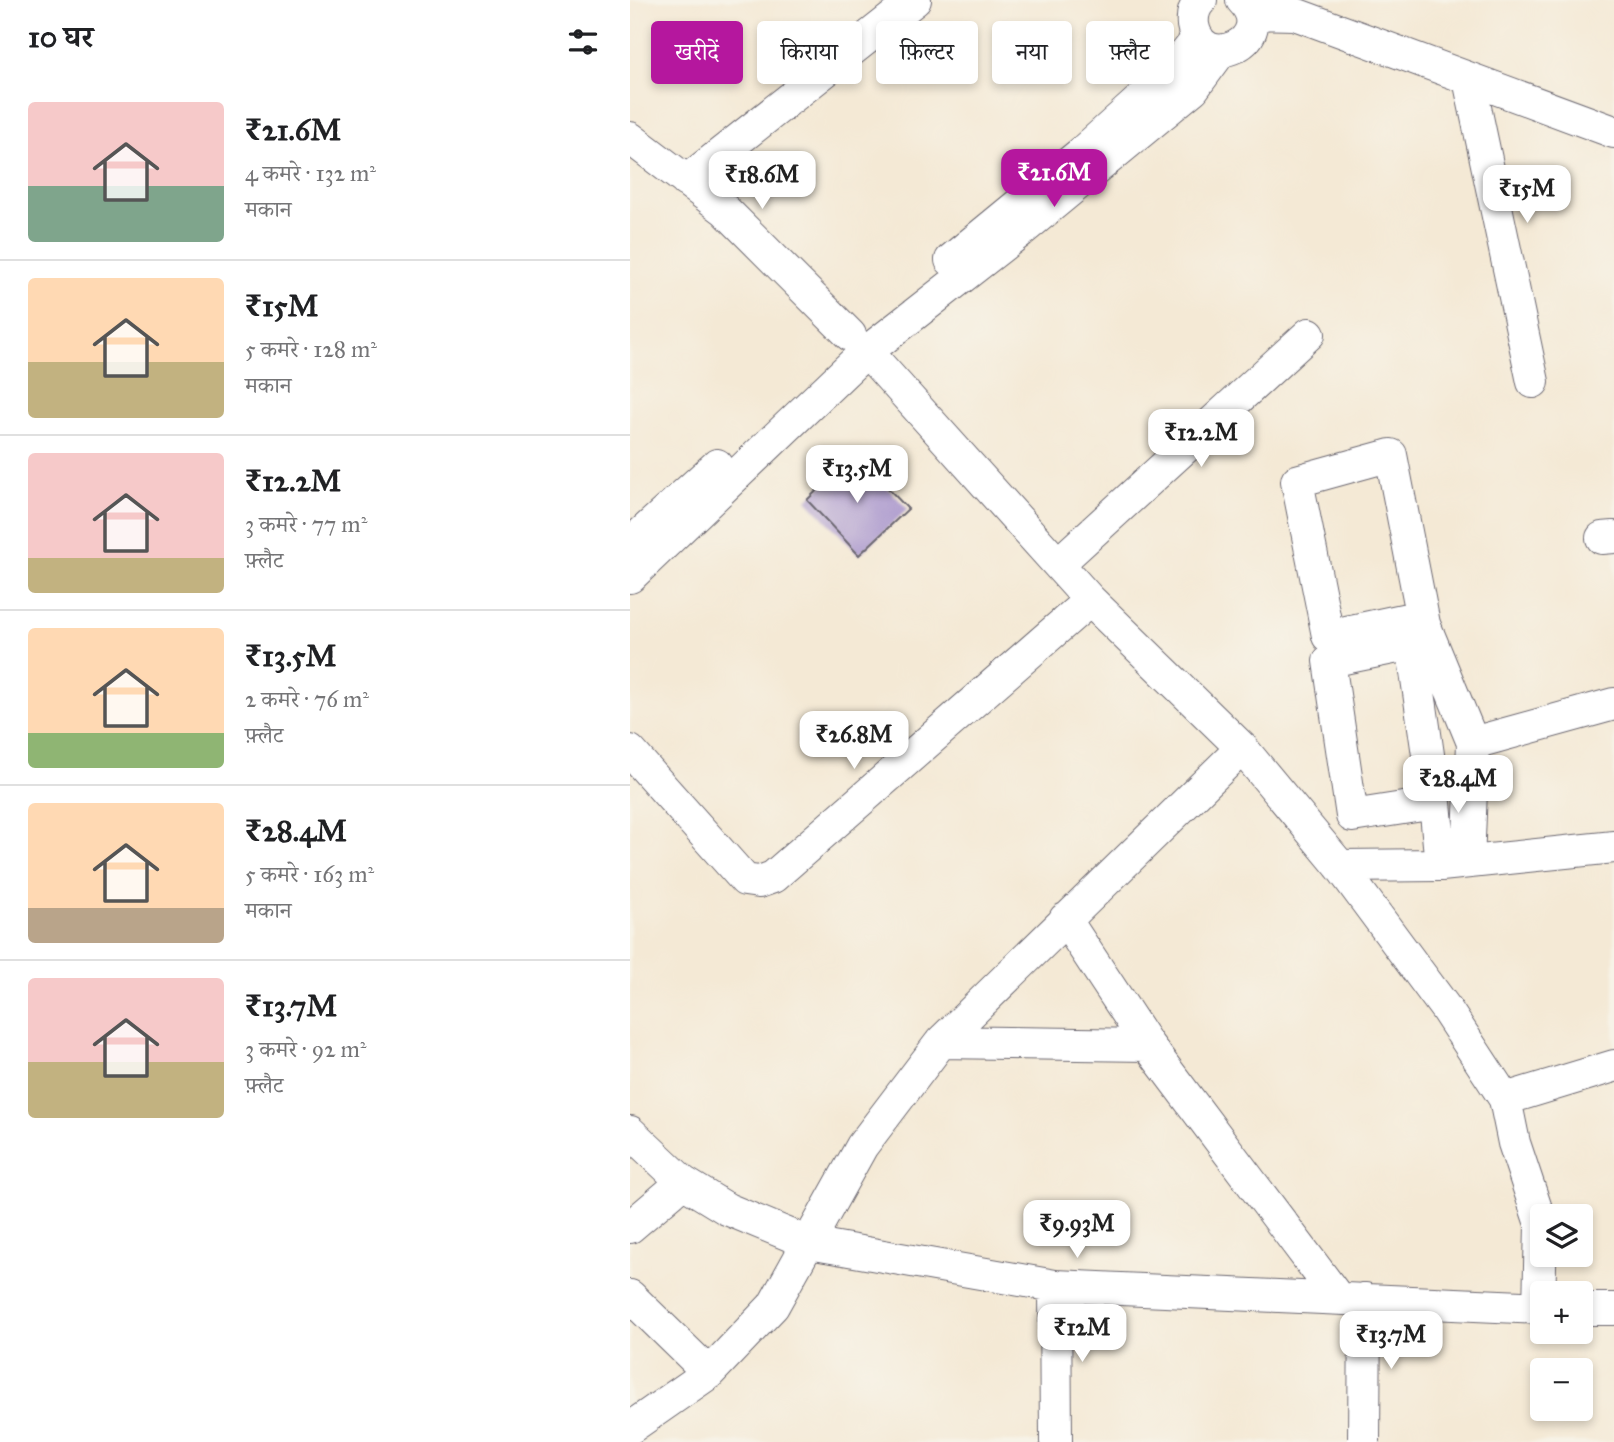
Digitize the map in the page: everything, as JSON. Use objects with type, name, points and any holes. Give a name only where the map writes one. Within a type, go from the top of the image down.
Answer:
[{"type":"street","points":[[686,181],[915,0]]},
{"type":"street","points":[[1194,1],[1192,21],[1210,45],[1231,50],[1246,39],[1252,22],[1246,6],[1295,14],[1614,132]]},
{"type":"street","points":[[630,544],[860,346],[1021,231],[1193,89],[1210,45]]},
{"type":"street","points":[[1469,79],[1534,382]]},
{"type":"street","points":[[630,138],[724,210],[860,346],[1090,600],[1242,748],[1340,866],[1446,1009],[1505,1099],[1514,1143],[1541,1224],[1541,1281]]},
{"type":"street","points":[[1058,564],[1309,334]]},
{"type":"street","points":[[630,577],[860,346]]},
{"type":"street","points":[[1422,616],[1328,636],[1297,481],[1391,455],[1422,616],[1473,743],[1455,864]]},
{"type":"street","points":[[630,751],[745,880],[759,882],[773,877],[1090,600]]},
{"type":"street","points":[[1435,803],[1352,816],[1329,661],[1412,644],[1435,803],[1455,864]]},
{"type":"street","points":[[1473,743],[1614,704]]},
{"type":"street","points":[[630,1429],[709,1373],[773,1306],[862,1146],[941,1042],[1242,748]]},
{"type":"street","points":[[1340,866],[1455,864],[1614,847]]},
{"type":"street","points":[[1065,919],[1148,1045],[1352,1298],[1364,1442]]},
{"type":"street","points":[[941,1042],[1148,1045]]},
{"type":"street","points":[[1505,1099],[1614,1066]]},
{"type":"street","points":[[630,1132],[683,1182],[727,1209],[809,1243],[1055,1286],[1530,1307]]},
{"type":"street","points":[[630,1227],[683,1182]]},
{"type":"street","points":[[1055,1286],[1056,1442]]},
{"type":"street","points":[[630,1296],[709,1373]]},
{"type":"street","points":[[1593,1309],[1614,1309]]},
{"type":"building","points":[[855,454],[908,509],[859,555],[807,500]]}]
